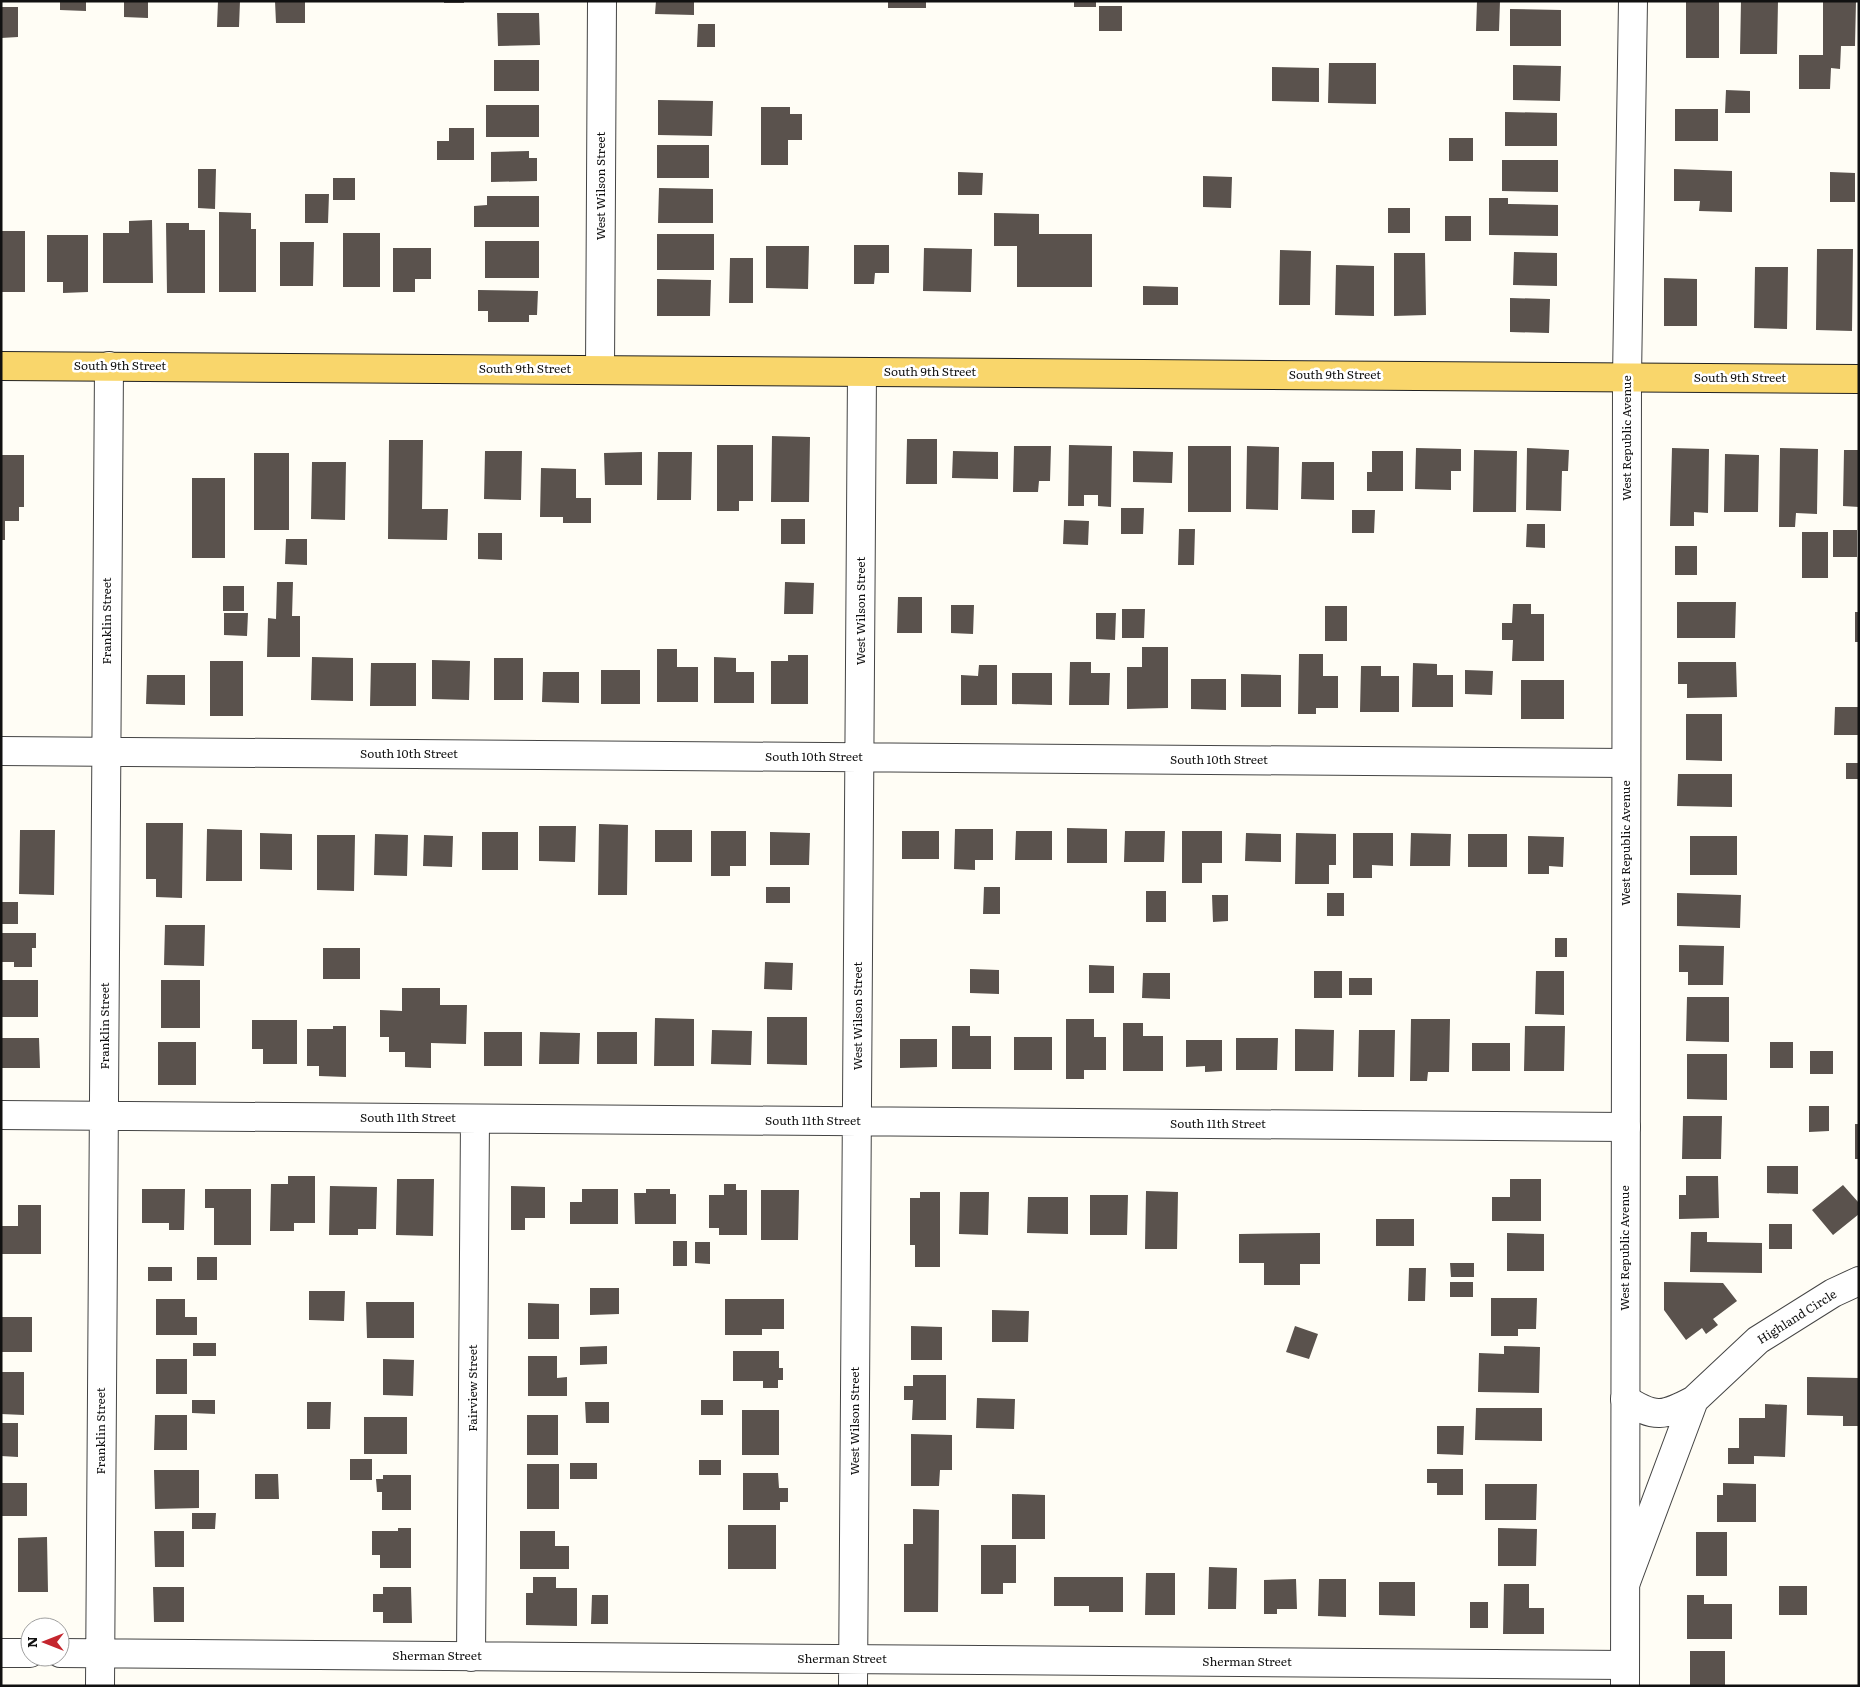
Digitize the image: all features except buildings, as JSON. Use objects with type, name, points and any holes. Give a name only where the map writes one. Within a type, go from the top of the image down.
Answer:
[{"type":"main road","name":"South 9th Street","points":[[1,366],[1859,379]]},
{"type":"street","name":"West Wilson Street","points":[[600,370],[602,1]]},
{"type":"street","name":"West Republic Avenue","points":[[1625,1675],[1627,378],[1633,1]]},
{"type":"street","name":"Franklin Street","points":[[100,1686],[109,366]]},
{"type":"street","name":"West Wilson Street","points":[[853,1672],[862,372]]},
{"type":"street","name":"South 10th Street","points":[[1,751],[1626,763]]},
{"type":"street","name":"South 11th Street","points":[[1,1115],[1626,1127]]},
{"type":"street","name":"Fairview Street","points":[[471,1657],[475,1119]]},
{"type":"street","name":"Highland Circle","points":[[1625,1399],[1641,1410],[1656,1413],[1673,1411],[1694,1400],[1758,1340],[1833,1293],[1859,1281]]},
{"type":"street","name":"Highland Circle","points":[[1625,1584],[1694,1400]]},
{"type":"street","points":[[1,1653],[20,1653]]},
{"type":"street","name":"Sherman Street","points":[[70,1654],[471,1657],[853,1672],[1625,1675]]}]
